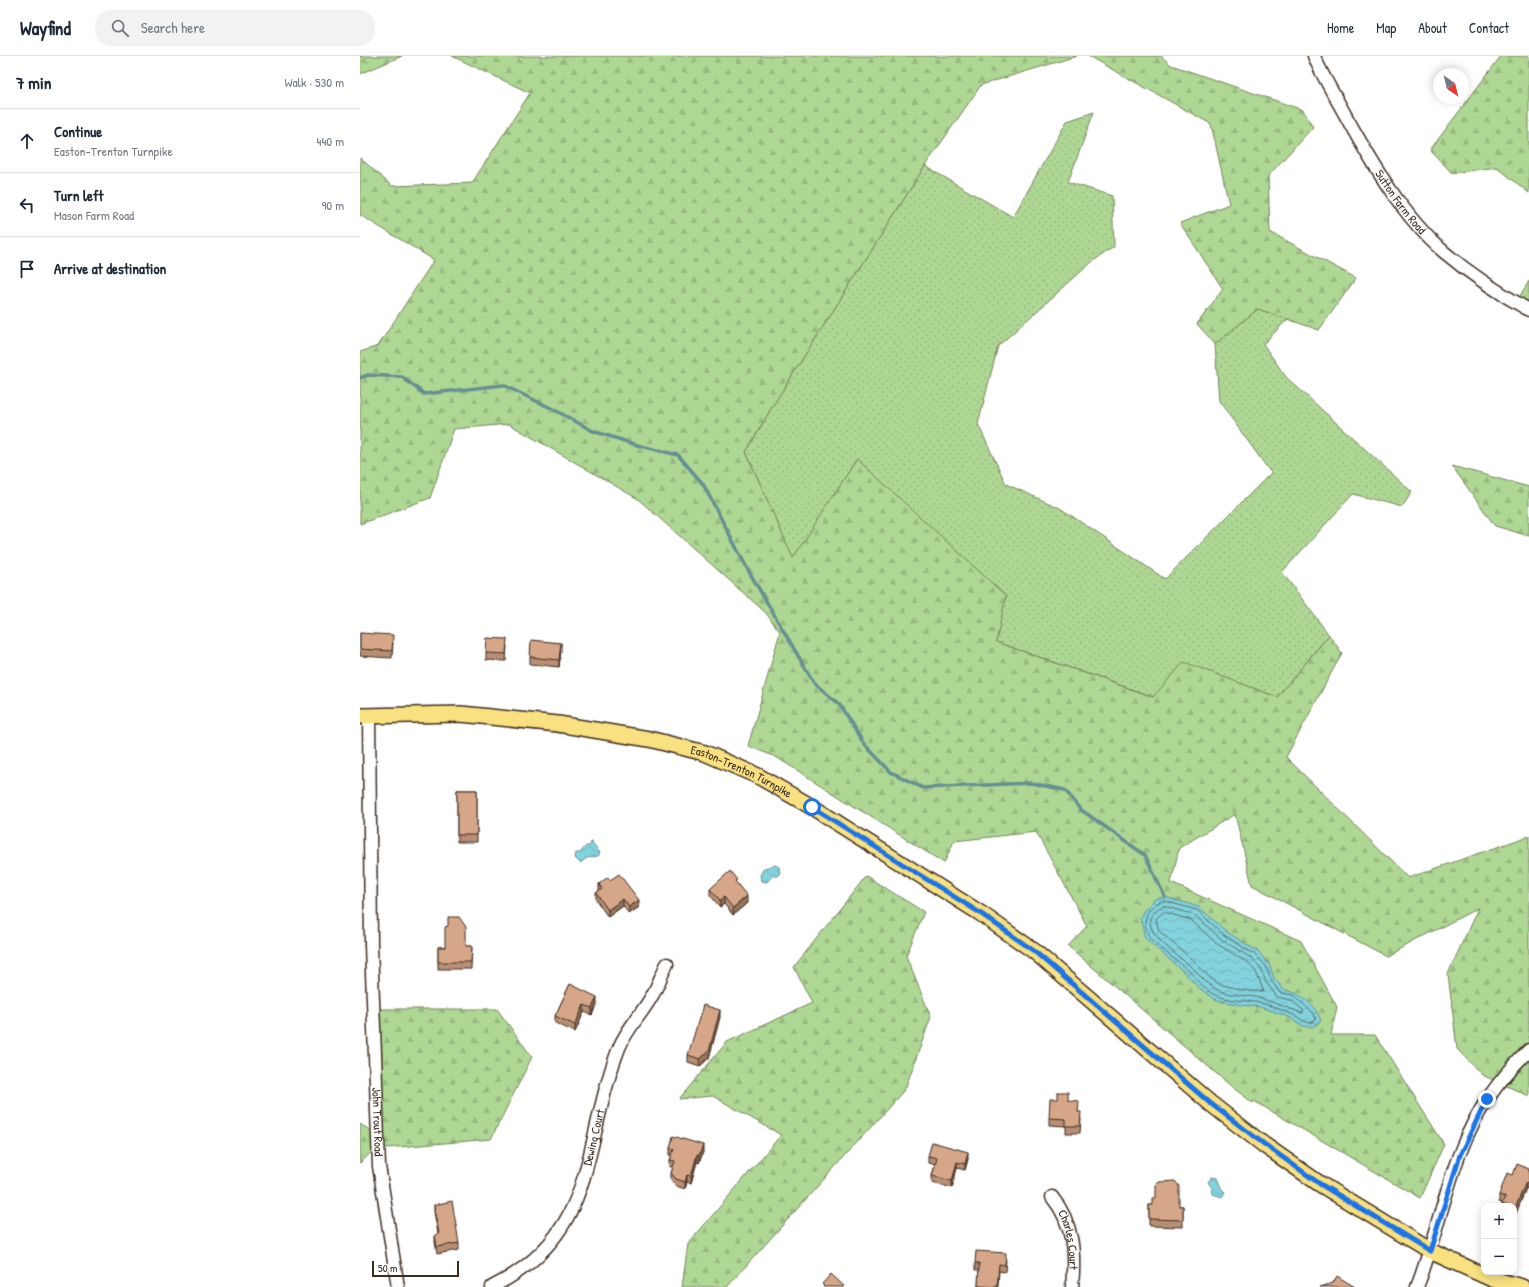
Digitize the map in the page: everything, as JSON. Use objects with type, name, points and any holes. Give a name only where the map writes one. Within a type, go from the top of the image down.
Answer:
[{"type":"main road","name":"Easton-Trenton Turnpike","points":[[364,715],[461,714],[558,724],[649,739],[705,753],[758,776],[980,913],[1022,942],[1085,994],[1210,1103],[1320,1184],[1430,1251],[1492,1279],[1522,1287]]},
{"type":"street","name":"Sutton Farm Road","points":[[1314,56],[1355,134],[1386,183],[1422,230],[1443,251],[1478,279],[1529,310]]},
{"type":"street","name":"John Trout Road","points":[[364,715],[370,945],[379,1166],[398,1287]]},
{"type":"street","name":"Dewing Court","points":[[492,1287],[512,1277],[532,1262],[547,1248],[561,1230],[580,1192],[603,1101],[620,1048],[634,1022],[653,995],[667,964]]},
{"type":"street","points":[[1417,1287],[1430,1251],[1460,1155],[1478,1114],[1494,1090],[1529,1050]]},
{"type":"street","name":"Charles Court","points":[[1052,1197],[1060,1208],[1070,1230],[1074,1261],[1072,1287]]},
{"type":"green space","points":[[360,56],[402,56],[360,74]]},
{"type":"green space","points":[[452,56],[1077,56],[981,85],[925,166],[772,407],[746,452],[793,558],[857,459],[1006,596],[996,642],[1153,697],[1184,662],[1277,697],[1329,635],[1342,653],[1286,757],[1408,878],[1529,836],[1529,1096],[1482,1075],[1457,1049],[1448,974],[1478,908],[1386,956],[1252,885],[1235,814],[1179,848],[1171,883],[1301,941],[1337,1007],[1331,1035],[1375,1035],[1444,1144],[1420,1198],[1254,1101],[1253,1103],[1232,1087],[1068,946],[1087,926],[1036,832],[954,841],[944,863],[776,757],[748,746],[780,632],[766,613],[638,499],[509,424],[454,429],[430,498],[360,524],[360,352],[378,346],[434,260],[360,215],[360,158],[392,186],[472,183],[530,93]]},
{"type":"green space","points":[[1088,56],[1161,56],[1171,65],[1303,110],[1313,127],[1268,176],[1270,232],[1356,278],[1319,330],[1258,309],[1215,344],[1197,324],[1223,289],[1180,223],[1229,204],[1211,124]]},
{"type":"green space","points":[[1501,56],[1529,56],[1529,193],[1497,167],[1452,173],[1430,150],[1465,104],[1469,104],[1469,98]]},
{"type":"green space","points":[[1094,112],[1068,182],[1112,196],[1114,247],[1093,261],[998,346],[978,424],[1006,484],[1060,508],[1165,579],[1271,473],[1219,401],[1215,344],[1258,309],[1288,319],[1263,344],[1286,377],[1412,492],[1402,507],[1353,494],[1282,572],[1329,635],[1277,697],[1184,663],[1154,697],[996,642],[857,459],[793,559],[746,452],[772,407],[925,166],[1013,217],[1067,121]]},
{"type":"green space","points":[[1529,281],[1529,317],[1515,304]]},
{"type":"green space","points":[[1452,466],[1529,487],[1529,536],[1495,526]]},
{"type":"green space","points":[[866,876],[924,912],[906,956],[931,1017],[905,1089],[727,1287],[682,1287],[688,1244],[781,1135],[713,1096],[679,1099],[727,1042],[812,1003],[794,967]]},
{"type":"green space","points":[[371,1009],[497,1009],[532,1057],[491,1139],[375,1149],[360,1163],[360,1124],[373,1132]]},
{"type":"water","points":[[591,842],[600,853],[598,856],[587,858],[580,863],[575,858],[576,853],[580,853],[586,846],[590,846]]},
{"type":"water","points":[[775,865],[779,867],[780,873],[777,876],[772,876],[767,882],[761,881],[760,875],[764,868]]},
{"type":"water","points":[[1165,897],[1199,907],[1227,932],[1257,951],[1269,964],[1274,978],[1284,990],[1296,993],[1307,1000],[1319,1015],[1321,1021],[1313,1027],[1303,1026],[1289,1017],[1260,1007],[1240,1005],[1214,999],[1198,987],[1186,974],[1145,938],[1140,918],[1144,910],[1155,899]]},
{"type":"water","points":[[1212,1177],[1217,1178],[1221,1188],[1225,1192],[1222,1197],[1213,1194],[1212,1188],[1208,1182]]},
{"type":"building","points":[[360,633],[393,635],[392,651],[360,649]]},
{"type":"building","points":[[487,638],[507,639],[506,654],[486,653]]},
{"type":"building","points":[[531,640],[561,643],[559,660],[530,657]]},
{"type":"building","points":[[457,790],[477,790],[477,835],[457,835]]},
{"type":"building","points":[[730,871],[737,880],[735,881],[747,896],[733,908],[724,897],[720,900],[710,889]]},
{"type":"building","points":[[619,874],[639,900],[629,907],[623,899],[608,910],[596,893],[602,889],[599,884],[608,877],[610,880]]},
{"type":"building","points":[[448,917],[459,917],[466,927],[466,946],[472,946],[471,962],[438,962],[438,947],[445,947],[445,927],[448,926]]},
{"type":"building","points":[[570,984],[597,997],[592,1008],[584,1005],[575,1025],[555,1016]]},
{"type":"building","points":[[703,1005],[720,1010],[709,1051],[700,1059],[688,1055]]},
{"type":"building","points":[[1058,1092],[1068,1092],[1068,1100],[1079,1101],[1078,1112],[1081,1112],[1080,1126],[1066,1126],[1066,1119],[1049,1118],[1050,1099],[1058,1099]]},
{"type":"building","points":[[673,1136],[703,1145],[699,1156],[697,1155],[691,1176],[687,1175],[685,1182],[676,1179],[671,1173],[675,1161],[670,1160],[674,1149],[670,1148]]},
{"type":"building","points":[[932,1142],[968,1152],[965,1164],[957,1162],[952,1181],[932,1176],[937,1158],[928,1156]]},
{"type":"building","points":[[1517,1164],[1529,1169],[1529,1183],[1526,1182],[1517,1204],[1502,1203],[1505,1197],[1499,1195],[1507,1173],[1513,1175]]},
{"type":"building","points":[[1175,1181],[1179,1186],[1179,1206],[1183,1206],[1183,1220],[1149,1219],[1149,1205],[1153,1205],[1153,1198],[1156,1198],[1156,1185],[1159,1182]]},
{"type":"building","points":[[452,1201],[459,1243],[437,1247],[435,1235],[439,1234],[434,1205]]},
{"type":"building","points":[[976,1251],[1006,1253],[1005,1265],[999,1264],[997,1287],[978,1286],[979,1263],[975,1263]]},
{"type":"building","points":[[831,1274],[845,1287],[823,1287],[824,1286],[822,1284]]},
{"type":"building","points":[[1337,1276],[1355,1287],[1320,1287],[1333,1283]]},
{"type":"waterway","points":[[360,378],[368,375],[402,377],[424,394],[503,385],[551,408],[593,431],[637,445],[678,455],[703,484],[748,570],[814,683],[839,704],[864,744],[891,772],[923,788],[1031,783],[1065,790],[1080,809],[1145,855],[1165,897]]},
{"type":"route","points":[[812,807],[980,913],[1034,951],[1210,1103],[1264,1144],[1320,1184],[1430,1251],[1460,1155],[1478,1114],[1487,1099]]}]
